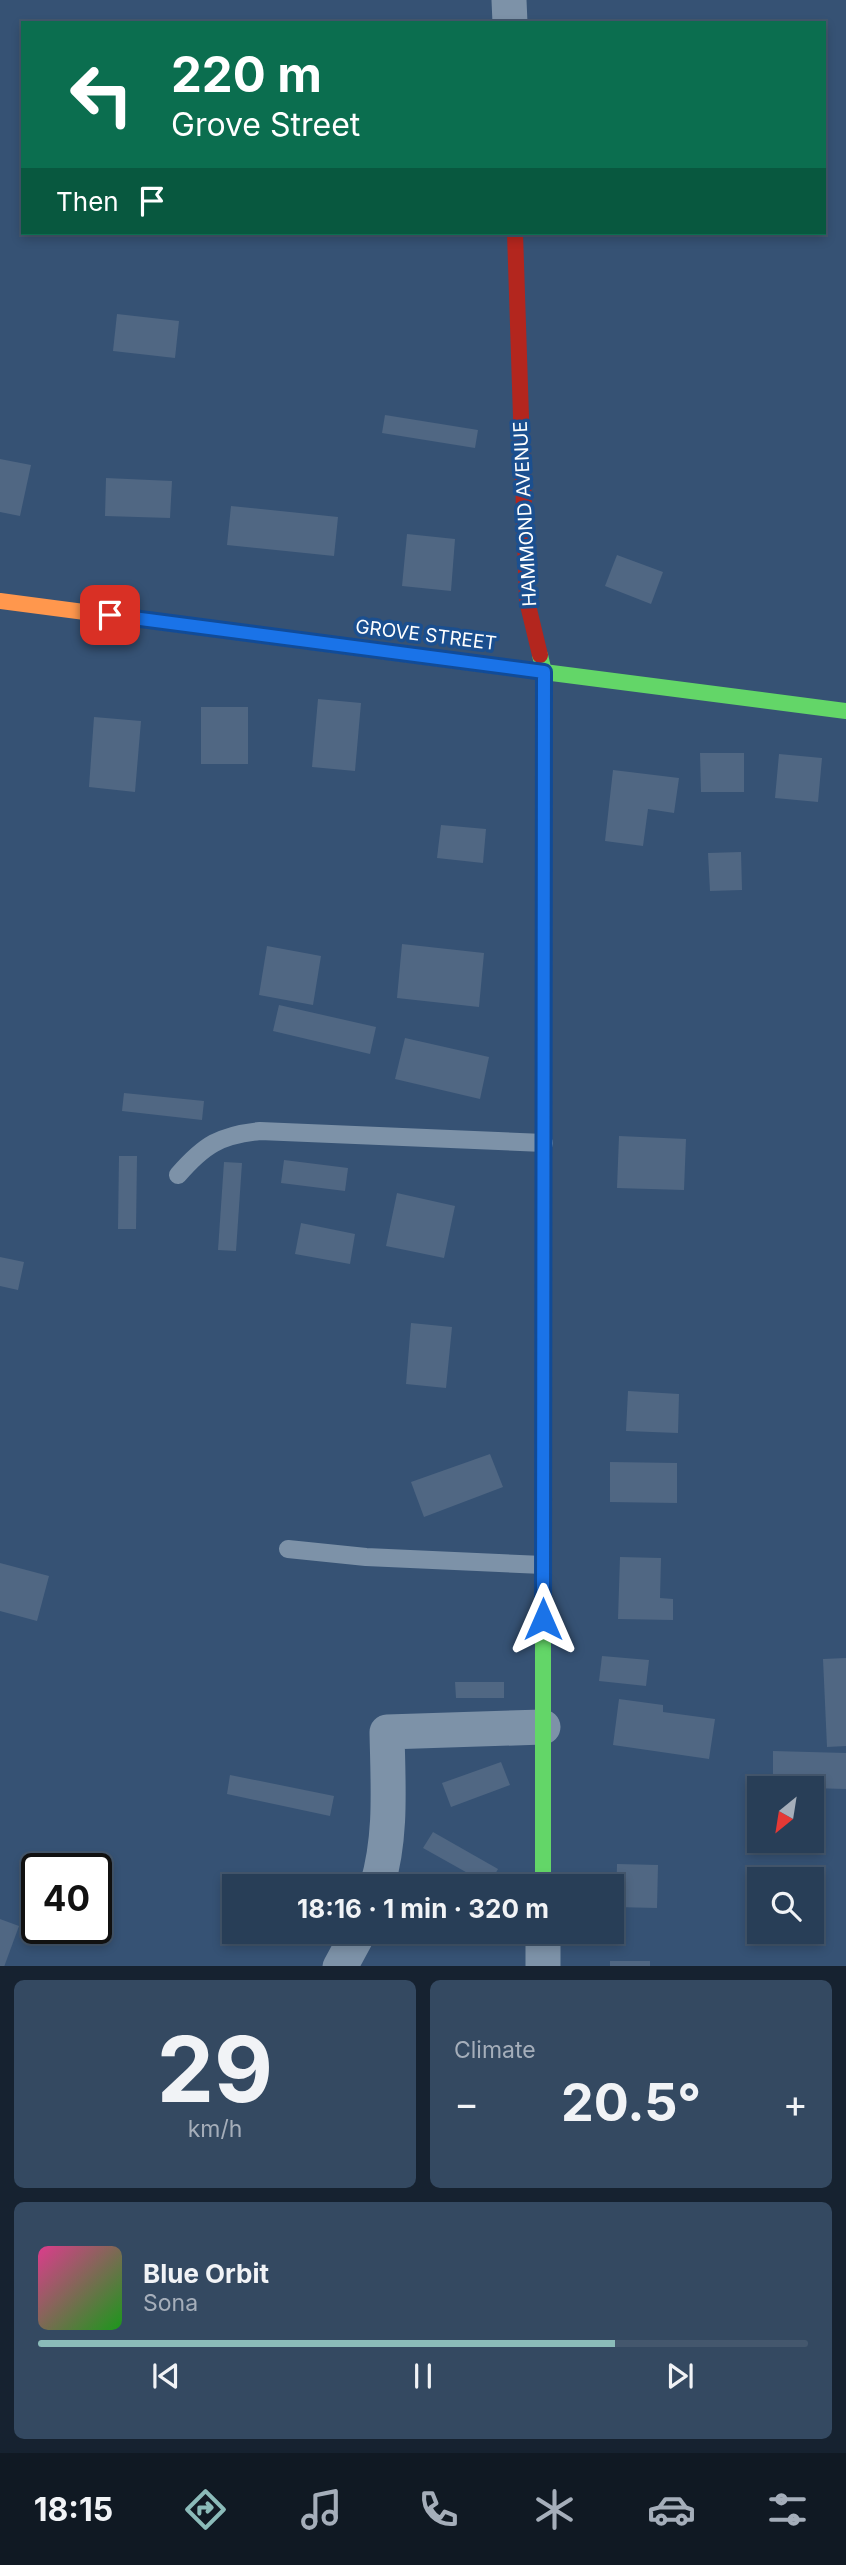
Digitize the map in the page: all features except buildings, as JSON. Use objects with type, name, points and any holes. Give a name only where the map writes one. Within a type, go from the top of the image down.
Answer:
[{"type":"street","points":[[509,0],[510,21]]},
{"type":"street","name":"HAMMOND AVENUE","points":[[515,235],[527,601],[544,672],[543,1874]]},
{"type":"street","name":"GROVE STREET","points":[[0,601],[846,711]]},
{"type":"street","points":[[380,1874],[387,1845],[389,1813],[387,1732],[543,1727]]},
{"type":"street","points":[[340,1966],[352,1944]]},
{"type":"street","points":[[543,1944],[543,1966]]},
{"type":"lane","points":[[178,1175],[194,1156],[216,1141],[227,1136],[260,1131],[544,1143]]},
{"type":"lane","points":[[288,1549],[366,1557],[543,1565]]},
{"type":"traffic: fast","points":[[540,655],[544,672],[544,1000]]},
{"type":"traffic: fast","points":[[482,664],[846,711]]},
{"type":"traffic: fast","points":[[543,1607],[543,1874]]},
{"type":"traffic: slow","points":[[0,601],[482,664]]},
{"type":"traffic: slow","points":[[543,1318],[543,1607]]},
{"type":"traffic: jam","points":[[515,235],[527,601],[540,655]]},
{"type":"traffic: jam","points":[[543,1318],[544,1000]]},
{"type":"route","points":[[110,615],[544,672],[543,1619]]}]
